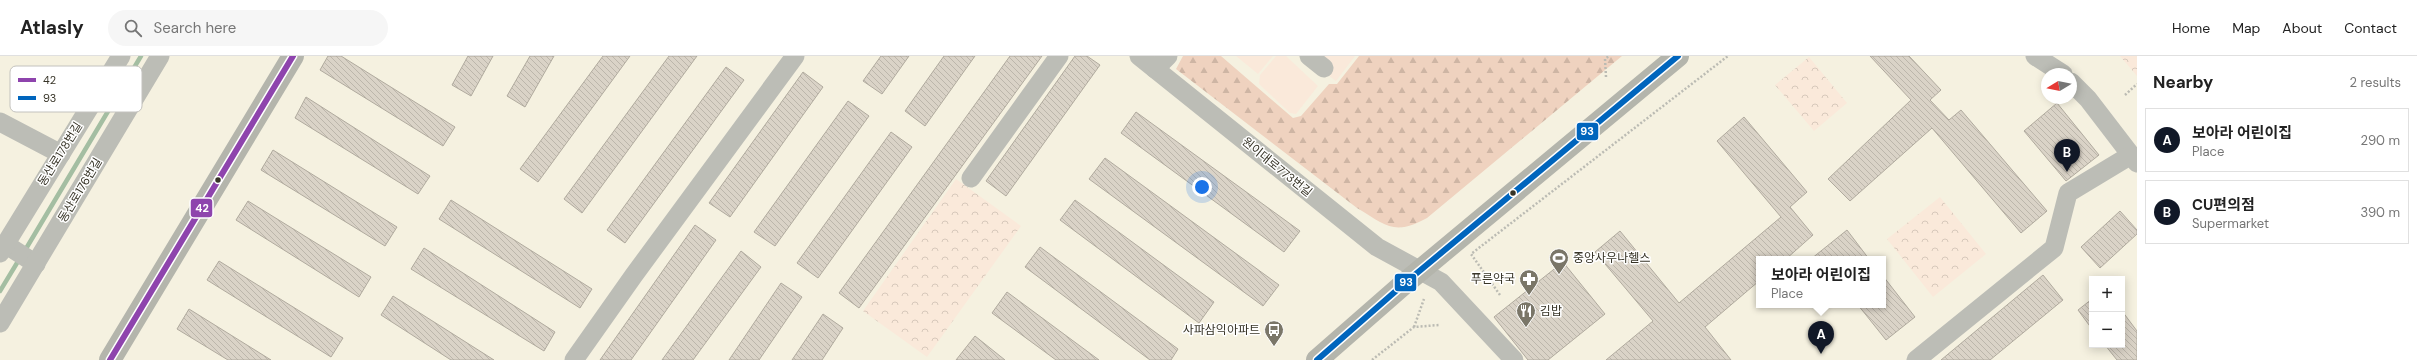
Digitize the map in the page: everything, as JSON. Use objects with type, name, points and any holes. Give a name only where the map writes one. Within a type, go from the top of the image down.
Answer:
[{"type":"main road","points":[[1316,360],[1420,271],[1678,56]]},
{"type":"main road","points":[[110,360],[287,59]]},
{"type":"street","name":"동산로178번길","points":[[115,66],[121,56]]},
{"type":"street","name":"동산로176번길","points":[[142,85],[160,56]]},
{"type":"street","points":[[574,360],[634,275],[795,56]]},
{"type":"street","points":[[971,178],[1059,56]]},
{"type":"street","name":"원이대로773번길","points":[[1139,56],[1161,62],[1377,246],[1441,282],[1514,360]]},
{"type":"street","points":[[1309,56],[1324,68]]},
{"type":"street","points":[[2035,56],[2054,68]]},
{"type":"street","points":[[1916,360],[2054,248],[2068,193],[2134,159],[2088,99],[2077,88]]},
{"type":"street","name":"동산로178번길","points":[[5,248],[87,112]]},
{"type":"street","name":"동산로176번길","points":[[0,323],[33,262],[125,112]]},
{"type":"street","points":[[0,122],[61,154]]},
{"type":"street","points":[[5,248],[33,262]]},
{"type":"path","points":[[1606,77],[1605,59],[1608,56]]},
{"type":"path","points":[[1500,294],[1471,254],[1728,56]]},
{"type":"path","points":[[2125,95],[2137,84]]},
{"type":"path","points":[[1372,360],[1414,327],[1424,299]]},
{"type":"path","points":[[1414,327],[1439,325]]},
{"type":"green space","points":[[1183,56],[1221,56],[1293,118],[1301,116],[1329,84],[1337,84],[1359,56],[1622,56],[1427,218],[1406,227],[1398,227],[1384,224],[1357,208],[1176,69]]},
{"type":"green space","points":[[1236,56],[1273,56],[1258,74]]},
{"type":"green space","points":[[1276,56],[1286,56],[1318,86],[1296,114],[1290,113],[1259,84],[1260,75]]},
{"type":"green space","points":[[1302,56],[1355,56],[1336,81]]},
{"type":"green space","points":[[2120,56],[2137,56],[2137,76]]},
{"type":"green space","points":[[1809,57],[1847,103],[1814,131],[1775,85]]},
{"type":"green space","points":[[956,179],[1021,226],[927,357],[863,311]]},
{"type":"green space","points":[[1940,197],[1986,254],[1933,297],[1887,239]]},
{"type":"building","points":[[328,56],[341,56],[455,127],[443,146],[320,70]]},
{"type":"building","points":[[468,56],[493,56],[471,96],[452,85]]},
{"type":"building","points":[[530,56],[554,56],[525,107],[507,96]]},
{"type":"building","points":[[603,56],[630,56],[538,182],[520,169]]},
{"type":"building","points":[[669,56],[697,56],[582,213],[564,199]]},
{"type":"building","points":[[881,56],[909,56],[882,94],[863,81]]},
{"type":"building","points":[[944,56],[975,56],[925,126],[905,111]]},
{"type":"building","points":[[1010,56],[1042,56],[859,308],[839,293]]},
{"type":"building","points":[[1075,56],[1087,56],[1100,65],[1006,196],[986,181]]},
{"type":"building","points":[[1870,56],[1909,56],[1941,90],[1930,100],[1949,120],[1961,110],[2047,211],[2021,233],[1932,128],[1850,201],[1828,179],[1911,100]]},
{"type":"building","points":[[726,67],[744,80],[625,243],[607,230]]},
{"type":"building","points":[[803,72],[823,87],[730,217],[709,203]]},
{"type":"building","points":[[306,97],[430,176],[418,194],[295,118]]},
{"type":"building","points":[[848,101],[869,116],[775,246],[754,232]]},
{"type":"building","points":[[2056,104],[2058,104],[2099,155],[2066,181],[2024,131]]},
{"type":"building","points":[[1136,112],[1300,231],[1284,252],[1121,133]]},
{"type":"building","points":[[1744,117],[1807,192],[1790,207],[1813,235],[1789,256],[1756,256],[1756,284],[1705,327],[1731,360],[1606,360],[1653,321],[1595,252],[1620,231],[1679,303],[1781,217],[1717,141]]},
{"type":"building","points":[[891,132],[912,147],[818,278],[797,263]]},
{"type":"building","points":[[273,150],[397,227],[385,246],[261,170]]},
{"type":"building","points":[[1105,158],[1279,285],[1263,306],[1089,179]]},
{"type":"building","points":[[451,200],[592,289],[580,308],[439,219]]},
{"type":"building","points":[[1075,200],[1214,302],[1199,323],[1060,220]]},
{"type":"building","points":[[248,201],[371,277],[359,297],[236,220]]},
{"type":"building","points":[[2120,211],[2137,230],[2137,234],[2100,268],[2081,247]]},
{"type":"building","points":[[695,225],[716,240],[631,360],[600,360]]},
{"type":"building","points":[[1847,230],[1867,256],[1815,256]]},
{"type":"building","points":[[1040,247],[1178,349],[1171,360],[1150,360],[1025,267]]},
{"type":"building","points":[[424,248],[555,332],[544,351],[411,269]]},
{"type":"building","points":[[741,251],[761,267],[693,360],[662,360]]},
{"type":"building","points":[[219,261],[343,338],[331,357],[207,280]]},
{"type":"building","points":[[1563,262],[1605,314],[1548,360],[1528,360],[1494,317]]},
{"type":"building","points":[[2043,275],[2063,300],[1990,360],[1941,360]]},
{"type":"building","points":[[1886,280],[1915,317],[1886,340],[1860,308],[1886,308]]},
{"type":"building","points":[[781,283],[802,297],[759,360],[729,360]]},
{"type":"building","points":[[1007,292],[1099,360],[1056,360],[992,313]]},
{"type":"building","points":[[393,296],[494,360],[451,360],[381,315]]},
{"type":"building","points":[[2089,301],[2089,325],[2078,310]]},
{"type":"building","points":[[189,309],[271,360],[228,360],[177,329]]},
{"type":"building","points":[[823,314],[843,328],[822,360],[792,360]]},
{"type":"building","points":[[2125,315],[2137,331],[2137,360],[2117,360],[2107,348],[2125,348]]},
{"type":"building","points":[[975,336],[1005,360],[956,360]]},
{"type":"waterway","points":[[135,66],[141,56]]},
{"type":"waterway","points":[[24,252],[108,112]]},
{"type":"waterway","points":[[0,291],[20,258]]},
{"type":"transit line","name":"42","points":[[110,360],[293,56]]},
{"type":"transit line","name":"93","points":[[1317,360],[1405,283],[1678,56]]},
{"type":"place","name":"CU편의점","points":[[2067,172]]},
{"type":"place","name":"중앙사우나헬스","points":[[1559,275]]},
{"type":"place","name":"푸른약국","points":[[1529,296]]},
{"type":"place","name":"김밥","points":[[1526,328]]},
{"type":"place","name":"사파삼익아파트","points":[[1274,347]]},
{"type":"place","name":"보아라 어린이집","points":[[1821,354]]}]
